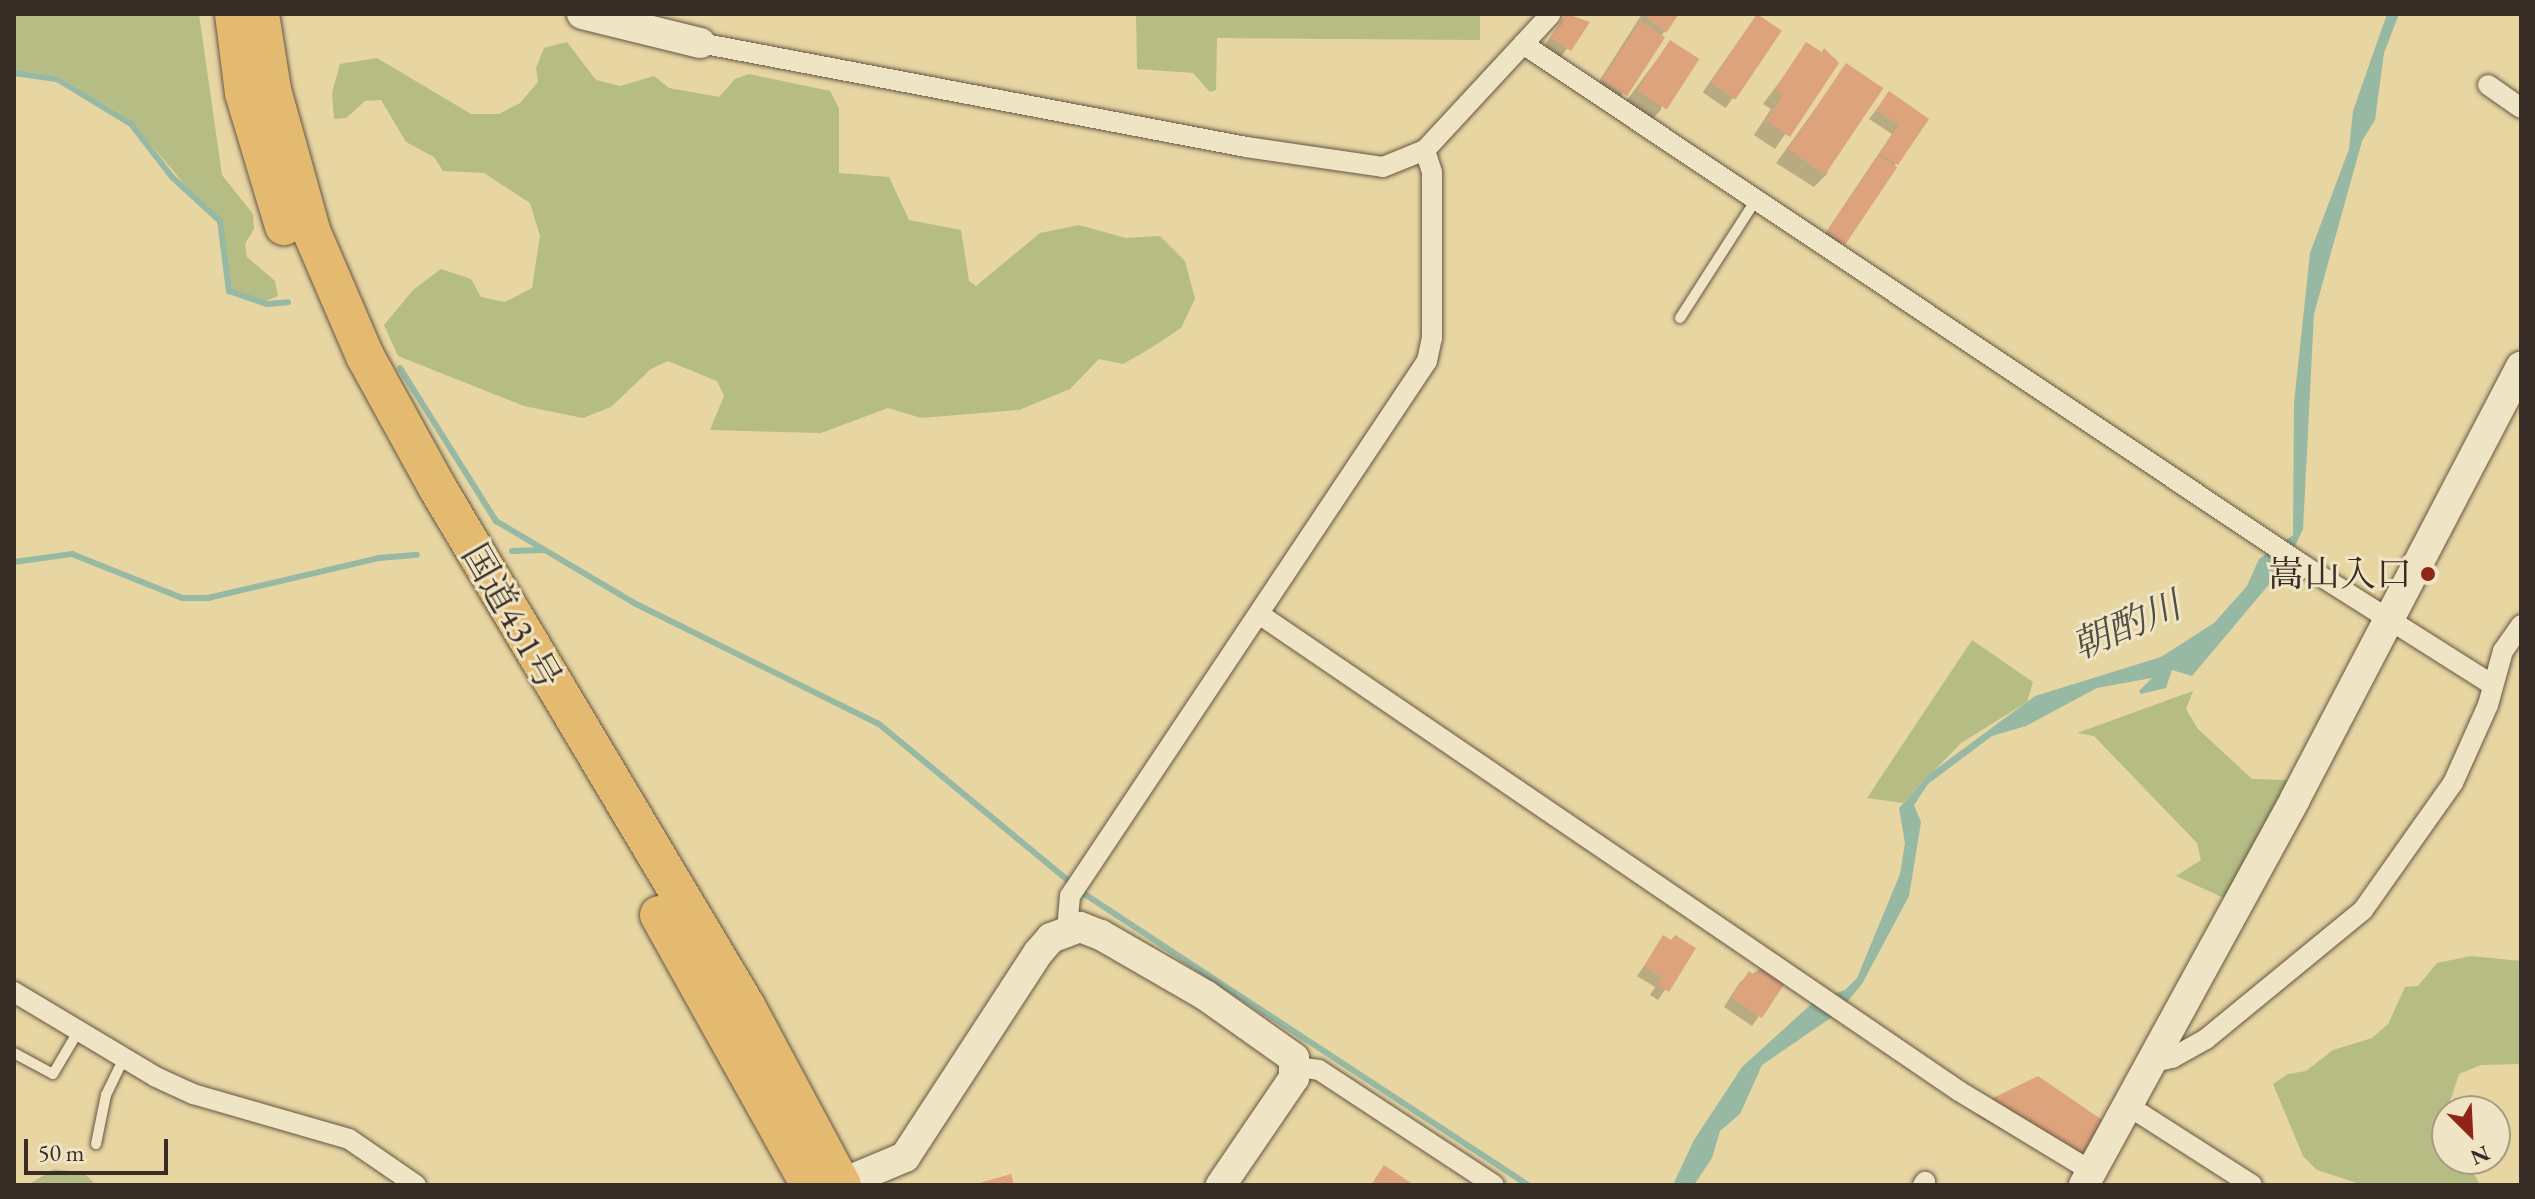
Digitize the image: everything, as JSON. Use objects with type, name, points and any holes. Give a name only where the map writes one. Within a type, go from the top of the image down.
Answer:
[{"type":"highway","name":"国道431号","points":[[234,14],[244,93],[264,166],[313,304],[342,367],[414,500],[727,1030],[833,1185]]},
{"type":"highway","name":"国道431号","points":[[260,14],[272,90],[312,233],[365,356],[437,487],[754,1020],[833,1185]]},
{"type":"street","points":[[582,14],[700,43],[1355,165],[1395,165],[1425,150],[1551,14]]},
{"type":"street","points":[[1523,44],[1758,197],[2303,565],[2490,683]]},
{"type":"street","points":[[2488,85],[2521,108]]},
{"type":"street","points":[[1067,930],[1070,896],[1427,361],[1432,338],[1432,172],[1425,150]]},
{"type":"street","points":[[1259,614],[1813,987],[2087,1178],[2521,367]]},
{"type":"street","points":[[2150,1063],[2172,1058],[2206,1039],[2363,910],[2453,783],[2488,705],[2490,683],[2521,625]]},
{"type":"street","points":[[833,1185],[905,1157],[1038,953],[1067,930],[1080,927],[1101,935],[1205,995],[1289,1051],[1296,1067]]},
{"type":"street","points":[[14,992],[124,1058],[193,1094],[349,1139],[416,1185]]},
{"type":"street","points":[[1221,1185],[1296,1067]]},
{"type":"street","points":[[1296,1067],[1319,1070],[1494,1185]]},
{"type":"street","points":[[2127,1105],[2252,1185]]},
{"type":"lane","points":[[1680,318],[1758,197]]},
{"type":"lane","points":[[14,1053],[53,1074],[79,1030]]},
{"type":"lane","points":[[96,1144],[106,1095],[124,1058]]},
{"type":"green space","points":[[14,14],[199,14],[222,175],[253,214],[254,229],[245,244],[247,257],[275,281],[278,296],[263,302],[232,291],[220,218],[186,186],[130,120],[58,76],[14,70]]},
{"type":"green space","points":[[1136,14],[1480,14],[1480,40],[1217,38],[1216,90],[1210,92],[1193,73],[1137,69]]},
{"type":"green space","points":[[567,42],[596,80],[620,86],[654,76],[669,88],[719,97],[735,79],[749,74],[830,91],[839,108],[839,173],[889,177],[909,220],[961,230],[969,281],[976,286],[1040,233],[1079,225],[1126,238],[1160,236],[1185,261],[1195,299],[1181,328],[1151,348],[1123,364],[1099,359],[1070,389],[1019,410],[921,418],[888,408],[821,433],[710,430],[724,396],[717,381],[668,361],[651,369],[611,407],[583,418],[524,406],[398,356],[384,325],[413,290],[441,269],[471,279],[481,297],[505,302],[532,288],[540,236],[530,203],[484,173],[443,171],[434,157],[406,142],[381,100],[365,101],[346,118],[334,119],[332,93],[340,64],[377,58],[471,114],[499,114],[520,103],[538,82],[536,68],[544,48]]},
{"type":"green space","points":[[1972,640],[2033,682],[2027,702],[1961,743],[1903,803],[1867,798]]},
{"type":"green space","points":[[2193,691],[2186,709],[2198,729],[2252,779],[2288,780],[2226,899],[2176,876],[2201,860],[2197,843],[2094,736],[2077,733]]},
{"type":"green space","points":[[2471,956],[2521,961],[2521,1064],[2481,1065],[2459,1074],[2452,1095],[2431,1095],[2431,1175],[2475,1175],[2480,1185],[2363,1185],[2317,1170],[2303,1156],[2273,1084],[2288,1074],[2306,1071],[2333,1050],[2372,1038],[2388,1024],[2405,987],[2418,986],[2437,963]]},
{"type":"green space","points":[[54,1169],[84,1173],[96,1185],[28,1185]]},
{"type":"shaded area","points":[[2387,14],[2399,14],[2384,53],[2375,120],[2362,141],[2314,314],[2303,529],[2287,563],[2192,676],[2172,670],[2166,688],[2141,694],[2139,691],[2152,678],[2097,688],[2026,726],[1992,736],[1928,784],[1914,805],[1921,822],[1909,896],[1862,984],[1838,1013],[1762,1065],[1740,1114],[1720,1131],[1712,1158],[1694,1185],[1673,1185],[1694,1140],[1742,1067],[1817,999],[1845,990],[1857,978],[1900,874],[1905,843],[1899,808],[1932,772],[2035,696],[2161,657],[2214,623],[2247,586],[2259,559],[2293,535],[2294,403],[2310,253],[2349,149],[2353,111]]},
{"type":"building","points":[[1566,14],[1590,22],[1571,51],[1550,38]]},
{"type":"building","points":[[1643,14],[1679,14],[1666,33]]},
{"type":"building","points":[[1757,14],[1782,31],[1735,100],[1711,83]]},
{"type":"building","points":[[1640,21],[1665,37],[1627,96],[1602,80]]},
{"type":"building","points":[[1670,40],[1699,59],[1667,109],[1637,90]]},
{"type":"building","points":[[1806,42],[1822,52],[1824,48],[1839,63],[1790,137],[1766,121],[1783,95],[1775,89]]},
{"type":"building","points":[[1846,63],[1883,88],[1825,174],[1788,149]]},
{"type":"building","points":[[1889,91],[1929,119],[1898,165],[1880,153],[1899,125],[1876,110]]},
{"type":"building","points":[[1879,155],[1897,167],[1845,244],[1827,232]]},
{"type":"building","points":[[1663,935],[1671,940],[1675,935],[1696,948],[1669,992],[1657,985],[1662,978],[1644,966]]},
{"type":"building","points":[[1763,964],[1787,980],[1762,1018],[1731,998],[1749,971],[1755,976]]},
{"type":"building","points":[[2038,1076],[2108,1124],[2084,1156],[1987,1101]]},
{"type":"building","points":[[1384,1165],[1414,1185],[1371,1185]]},
{"type":"building","points":[[1011,1174],[1014,1185],[976,1185],[976,1184]]},
{"type":"waterway","points":[[14,73],[57,79],[131,124],[172,177],[220,221],[229,291],[267,304],[288,302]]},
{"type":"waterway","points":[[400,368],[496,521],[634,603],[879,724],[1086,895],[1528,1185]]},
{"type":"waterway","points":[[512,551],[543,550]]},
{"type":"waterway","points":[[14,562],[72,554],[182,598],[208,598],[379,558],[417,555]]},
{"type":"place","name":"嵩山入口","points":[[2428,574]]},
{"type":"water label","name":"朝酌川","points":[[2126,625]]}]
